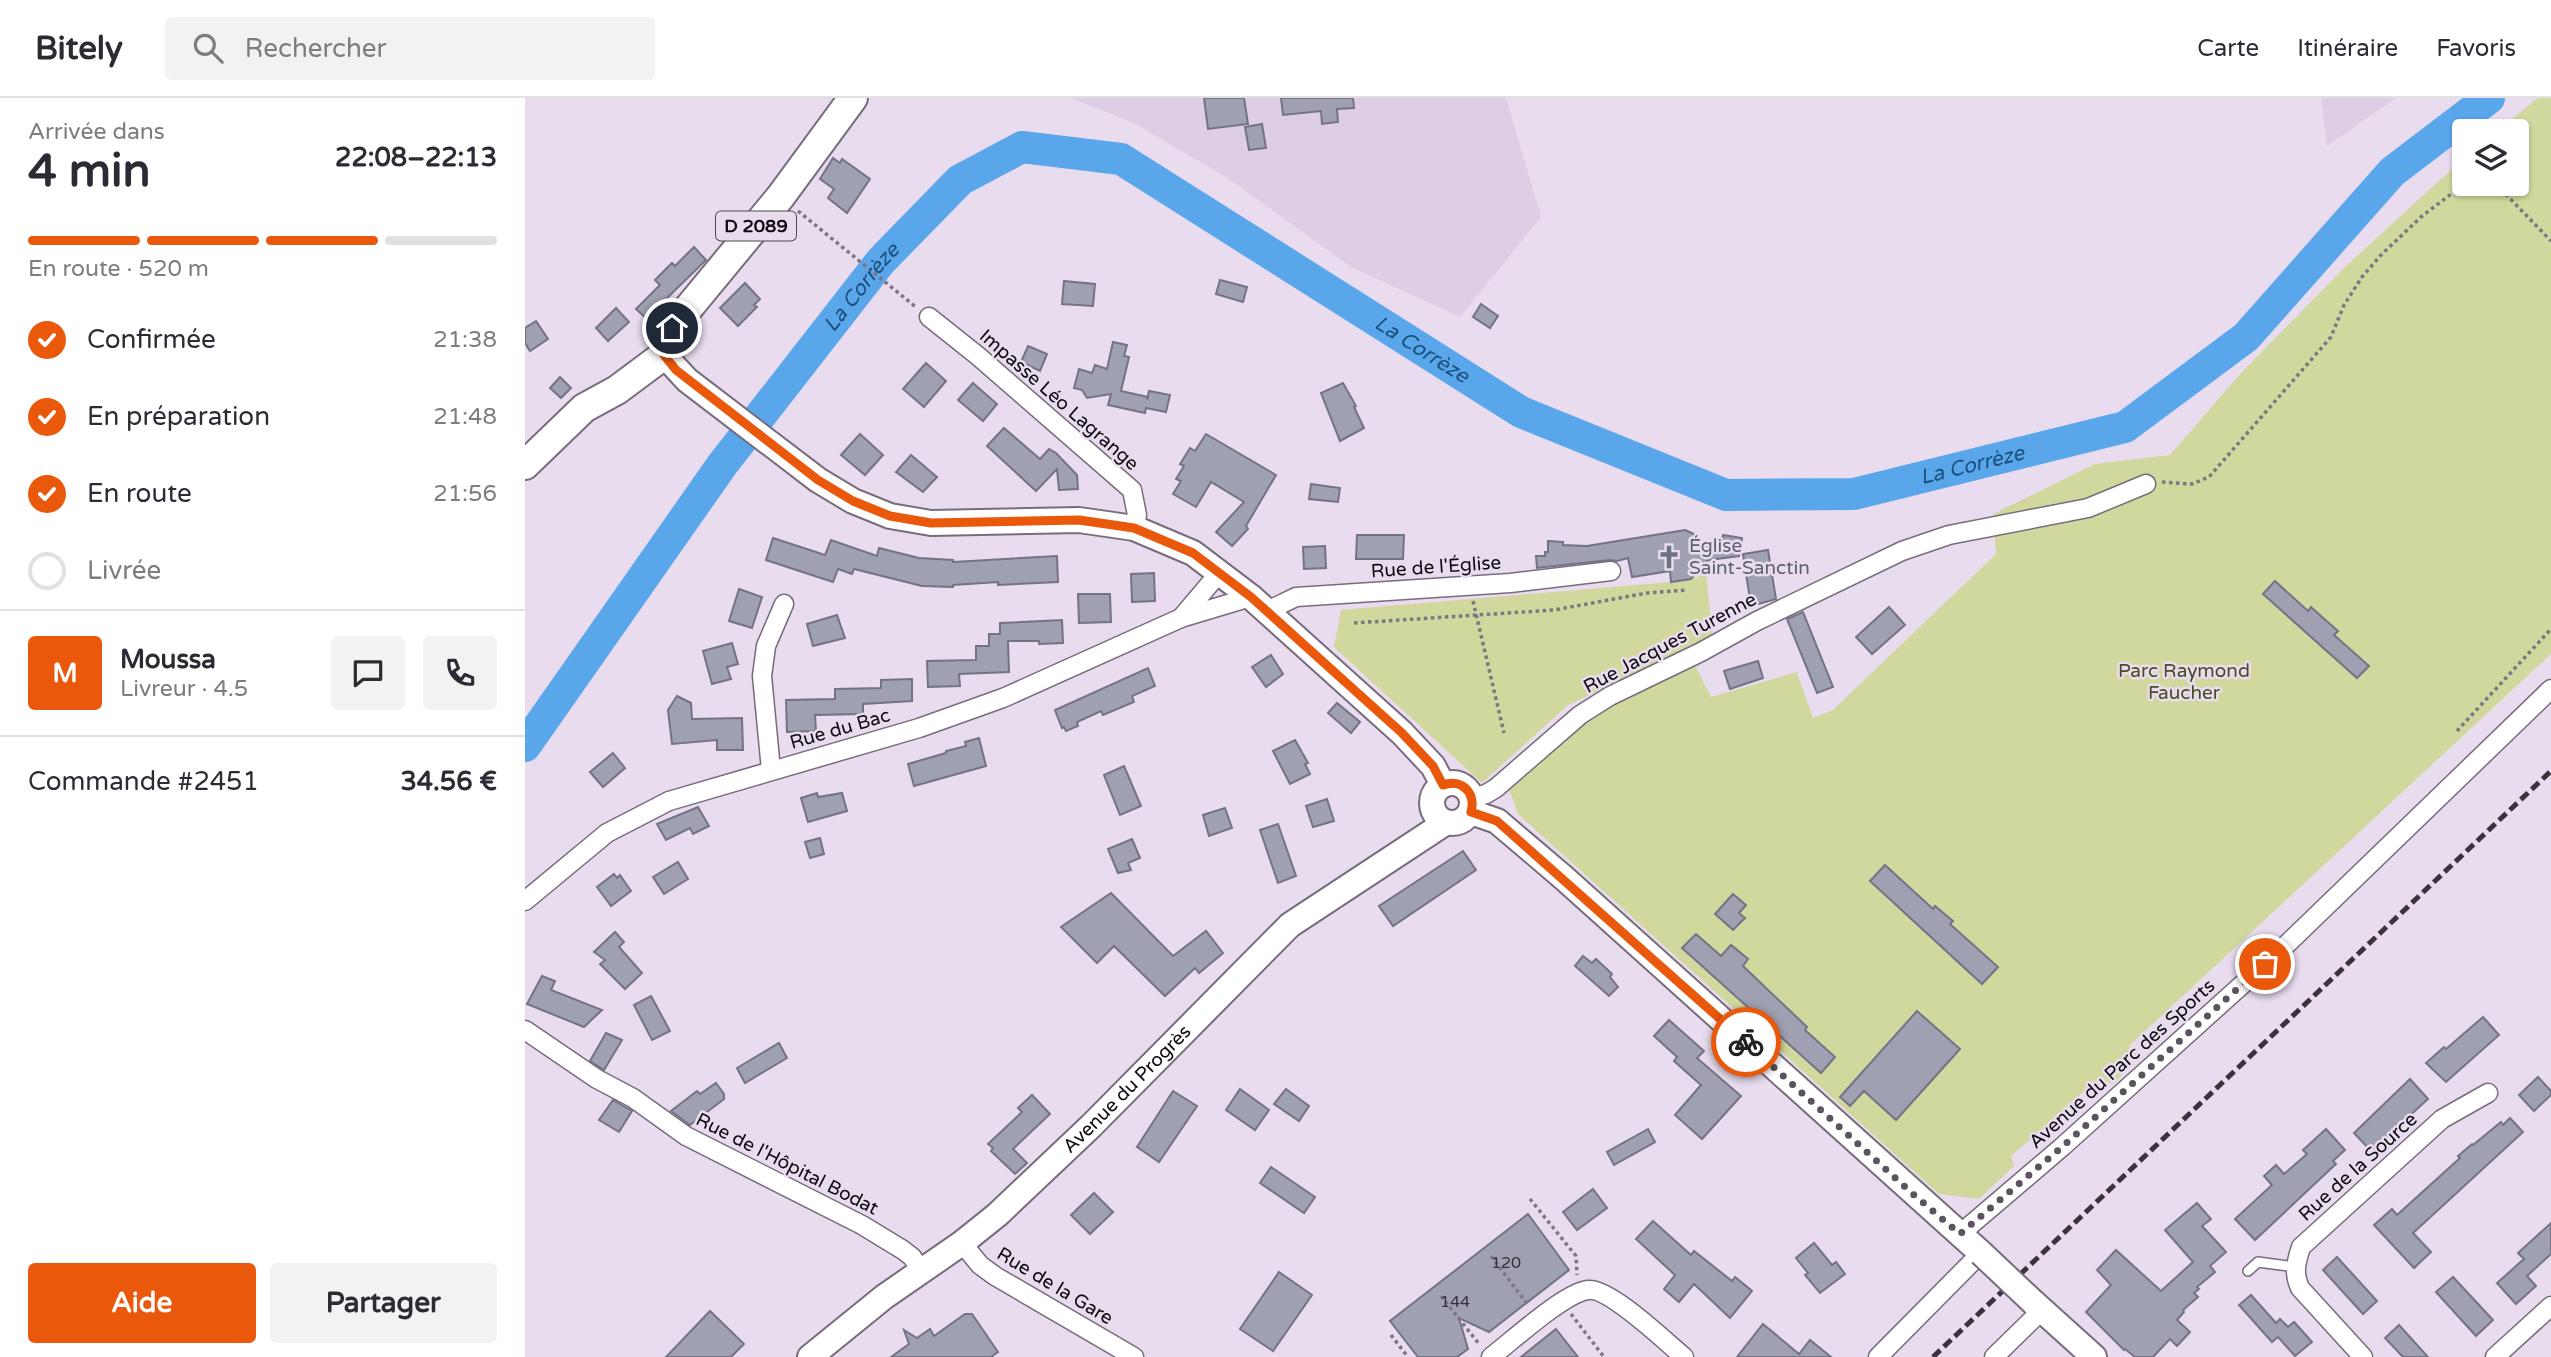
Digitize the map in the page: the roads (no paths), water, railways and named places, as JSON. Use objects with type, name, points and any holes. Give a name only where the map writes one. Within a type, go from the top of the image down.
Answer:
[{"type":"main road","name":"D 2089","points":[[664,355],[672,328],[781,196],[853,98]]},
{"type":"main road","points":[[525,465],[584,408],[617,390],[664,355],[687,380],[818,480],[853,501],[890,516],[931,523],[1079,520],[1134,528],[1193,553],[1259,604],[1402,733],[1433,766],[1443,785]]},
{"type":"main road","points":[[1448,783],[1461,785],[1470,792],[1472,805],[1463,821],[1445,823],[1432,808],[1433,795],[1448,783]]},
{"type":"main road","points":[[1472,805],[1497,821],[1554,870],[2094,1357]]},
{"type":"main road","name":"Avenue du Progrès","points":[[810,1357],[921,1270],[962,1243],[1031,1184],[1290,925],[1445,823]]},
{"type":"street","name":"Impasse Léo Lagrange","points":[[929,317],[1132,490],[1137,515],[1134,528]]},
{"type":"street","name":"Rue Jacques Turenne","points":[[1472,805],[1496,788],[1580,715],[1611,696],[1902,551],[1949,534],[2088,508],[2146,484]]},
{"type":"street","name":"Rue de l'Église","points":[[1259,604],[1296,597],[1472,585],[1611,571]]},
{"type":"street","name":"Rue du Bac","points":[[1181,618],[1219,573]]},
{"type":"street","points":[[771,770],[762,676],[766,646],[784,604]]},
{"type":"street","name":"Rue du Bac","points":[[525,901],[607,833],[669,801],[919,728],[1003,698],[1181,618],[1259,604]]},
{"type":"street","name":"Avenue du Parc des Sports","points":[[1960,1234],[2062,1147],[2285,946],[2551,689]]},
{"type":"street","name":"Rue de l'Hôpital Bodat","points":[[525,1030],[597,1079],[633,1098],[686,1136],[862,1226],[903,1250],[921,1270]]},
{"type":"street","name":"Rue de la Source","points":[[2295,1267],[2301,1247],[2442,1119],[2489,1093]]},
{"type":"street","name":"Rue de la Gare","points":[[962,1243],[980,1265],[995,1276],[1133,1357]]},
{"type":"street","points":[[1878,1357],[1981,1253]]},
{"type":"street","points":[[2295,1267],[2295,1277],[2300,1288],[2363,1357]]},
{"type":"street","points":[[1486,1352],[1539,1320],[1570,1297],[1590,1289],[1612,1297],[1684,1357]]},
{"type":"street","points":[[1994,1357],[2038,1306]]},
{"type":"street","points":[[2495,1357],[2551,1306]]},
{"type":"lane","points":[[2248,1271],[2258,1262],[2295,1267]]},
{"type":"waterway","name":"La Corrèze","points":[[525,746],[722,465],[881,261],[960,180],[1022,147],[1121,159],[1521,412],[1726,495],[1854,494],[2125,427],[2246,337],[2392,172],[2489,98]]},
{"type":"railway","points":[[1933,1357],[2551,771]]},
{"type":"place","name":"Église Saint-Sanctin","points":[[1669,557]]},
{"type":"park label","name":"Parc Raymond Faucher","points":[[2184,682]]}]
